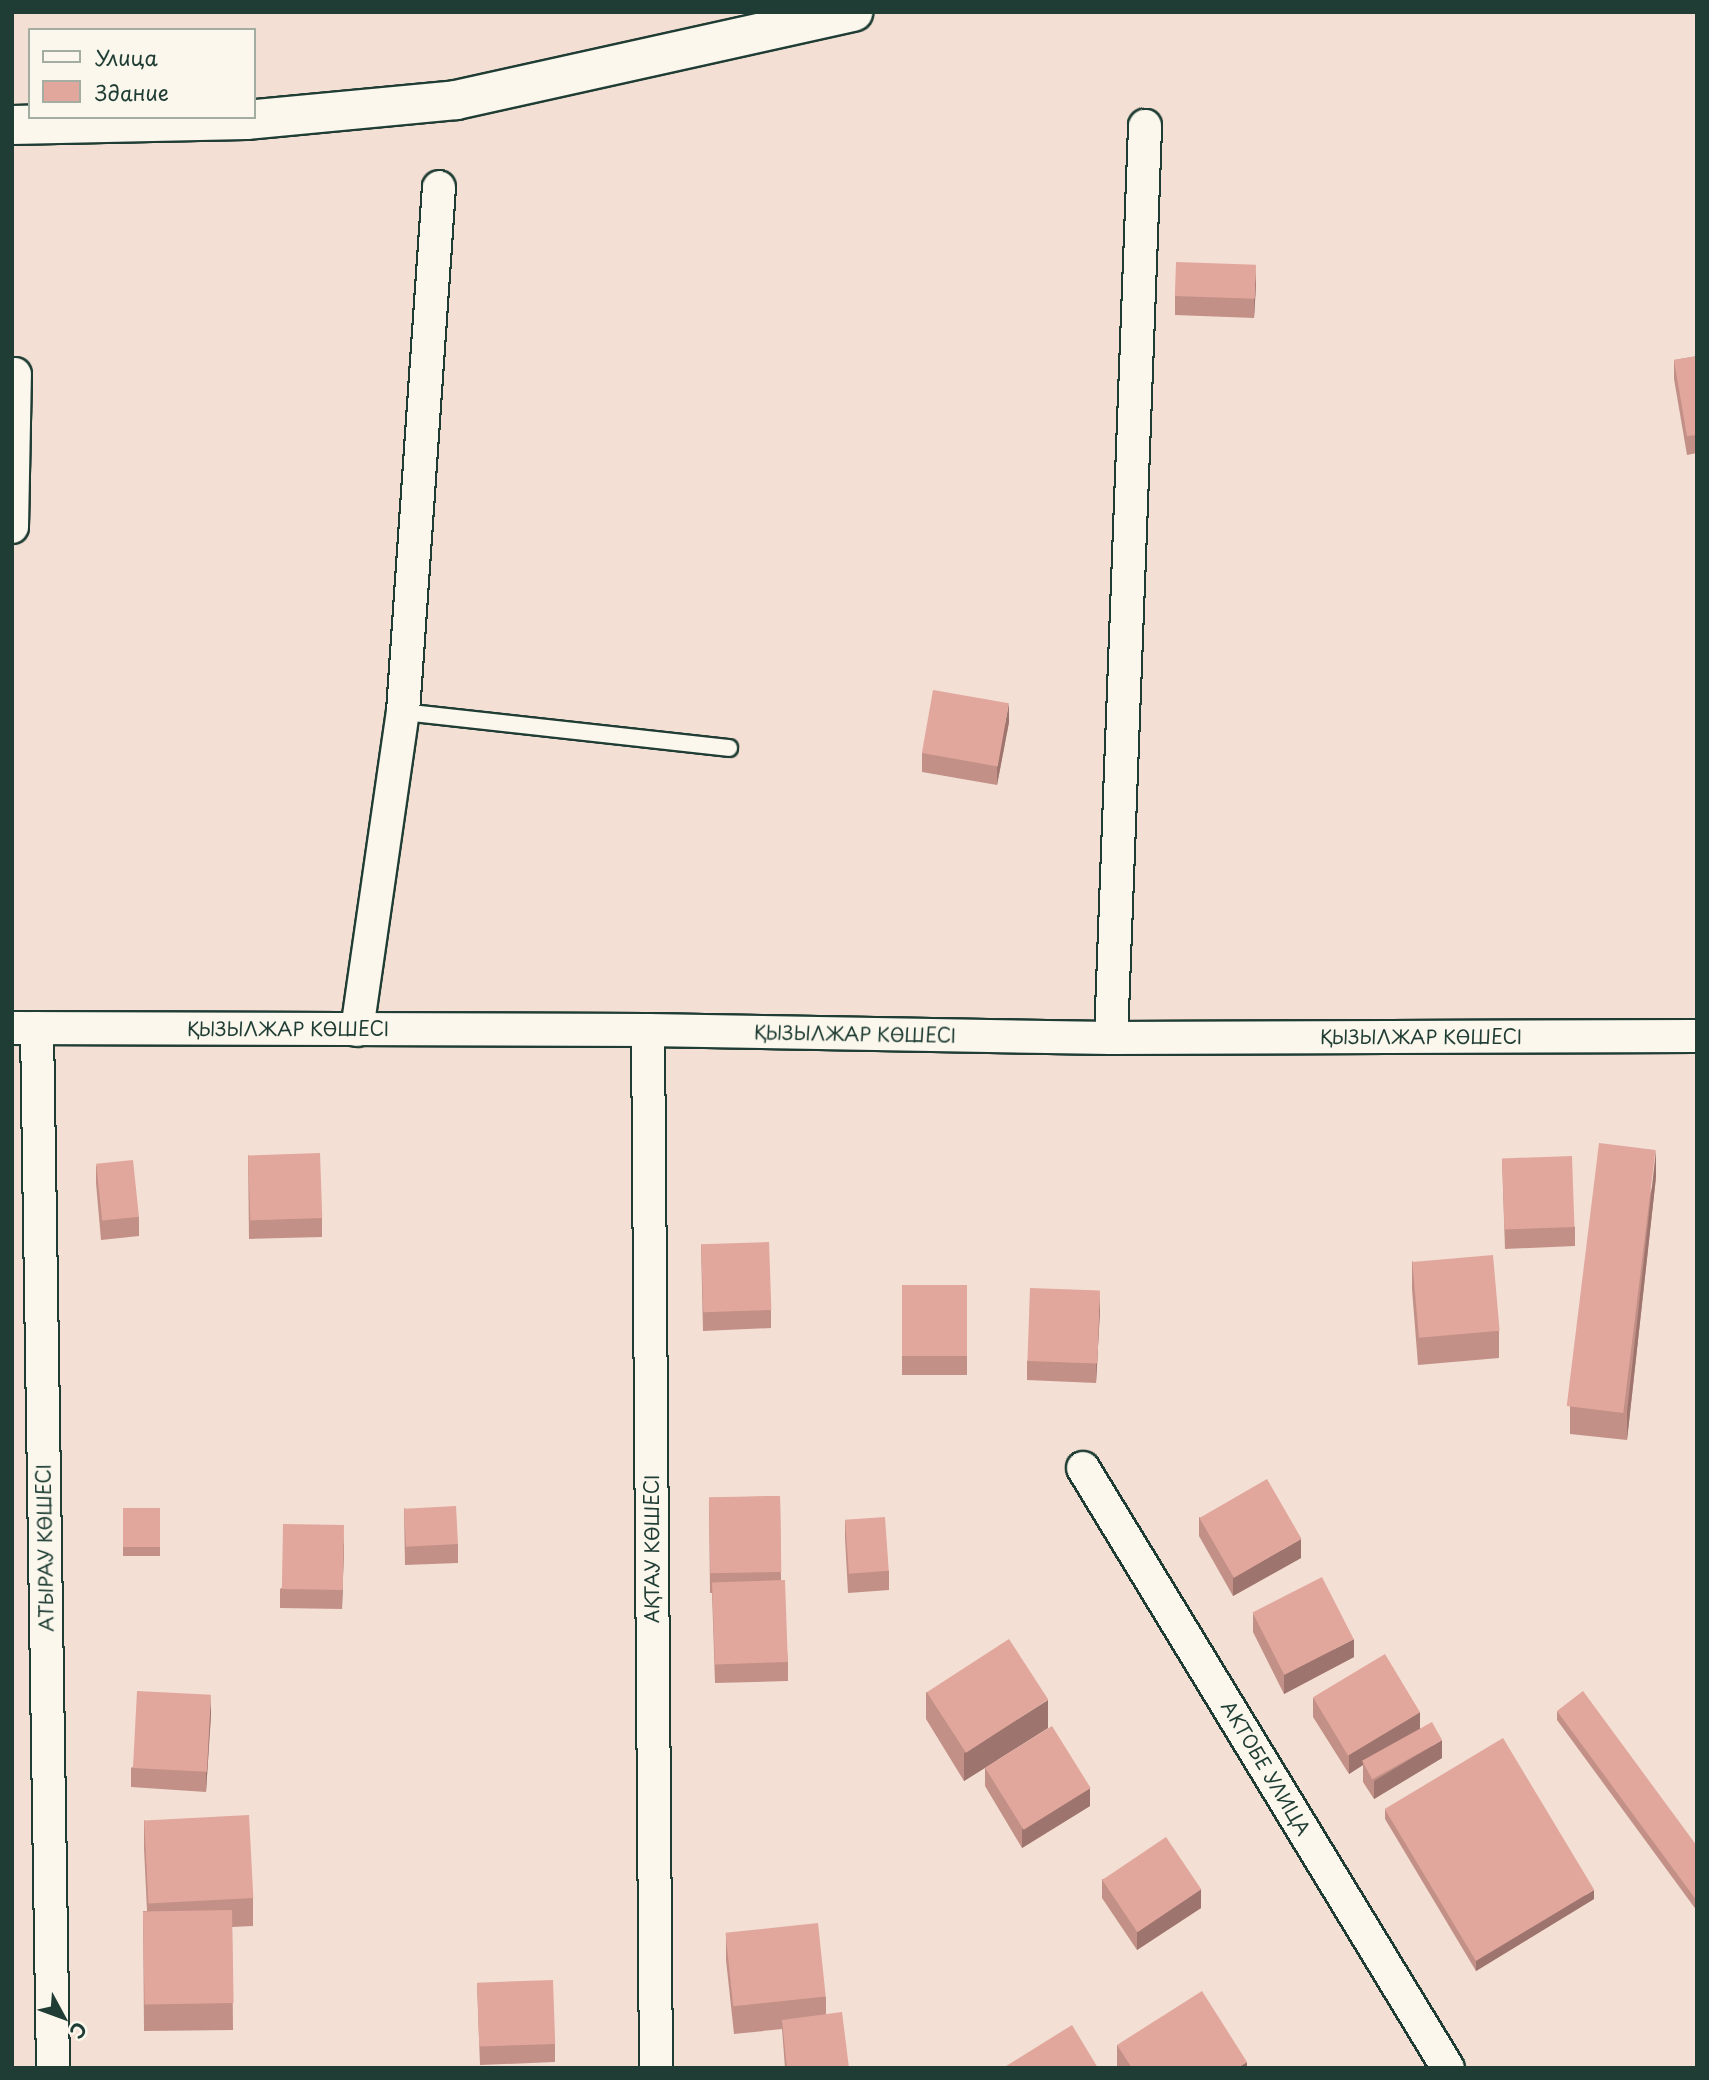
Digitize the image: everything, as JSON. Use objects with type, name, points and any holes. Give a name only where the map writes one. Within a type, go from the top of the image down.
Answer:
[{"type":"street","points":[[12,125],[246,120],[457,100],[853,12]]},
{"type":"street","points":[[1111,1038],[1144,126]]},
{"type":"street","points":[[357,1030],[404,712],[439,187]]},
{"type":"street","points":[[12,527],[15,374]]},
{"type":"street","name":"ҚЫЗЫЛЖАР КӨШЕСІ","points":[[25,1028],[648,1030],[1111,1038],[1697,1036]]},
{"type":"street","name":"АТЫРАУ КӨШЕСІ","points":[[25,1028],[53,2068]]},
{"type":"street","name":"АҚТАУ КӨШЕСІ","points":[[648,1030],[656,2068]]},
{"type":"street","name":"АКТОБЕ УЛИЦА","points":[[1083,1468],[1448,2068]]},
{"type":"lane","points":[[404,712],[729,748]]},
{"type":"building","points":[[1176,262],[1256,265],[1255,299],[1175,296]]},
{"type":"building","points":[[1697,356],[1697,435],[1687,436],[1674,360]]},
{"type":"building","points":[[933,690],[1009,703],[998,766],[922,753]]},
{"type":"building","points":[[1599,1143],[1656,1150],[1623,1413],[1567,1406]]},
{"type":"building","points":[[320,1153],[322,1218],[250,1220],[248,1156]]},
{"type":"building","points":[[1572,1156],[1574,1227],[1505,1229],[1502,1158]]},
{"type":"building","points":[[133,1160],[139,1217],[102,1221],[96,1164]]},
{"type":"building","points":[[769,1242],[771,1310],[703,1312],[701,1244]]},
{"type":"building","points":[[1493,1255],[1500,1331],[1419,1338],[1412,1262]]},
{"type":"building","points":[[902,1285],[967,1285],[967,1356],[902,1356]]},
{"type":"building","points":[[1030,1288],[1100,1290],[1097,1363],[1027,1361]]},
{"type":"building","points":[[1267,1479],[1302,1539],[1234,1578],[1199,1518]]},
{"type":"building","points":[[780,1496],[781,1572],[710,1573],[709,1497]]},
{"type":"building","points":[[456,1506],[458,1544],[406,1547],[404,1509]]},
{"type":"building","points":[[123,1508],[160,1508],[160,1547],[123,1547]]},
{"type":"building","points":[[885,1517],[889,1571],[849,1574],[845,1520]]},
{"type":"building","points":[[283,1524],[344,1525],[343,1590],[282,1589]]},
{"type":"building","points":[[1322,1577],[1354,1639],[1284,1675],[1253,1612]]},
{"type":"building","points":[[785,1580],[788,1662],[715,1664],[712,1583]]},
{"type":"building","points":[[1009,1639],[1048,1699],[966,1753],[927,1692]]},
{"type":"building","points":[[1385,1654],[1420,1712],[1348,1756],[1313,1697]]},
{"type":"building","points":[[137,1691],[211,1695],[207,1772],[133,1768]]},
{"type":"building","points":[[1583,1691],[1697,1846],[1697,1901],[1557,1711]]},
{"type":"building","points":[[1432,1722],[1442,1740],[1372,1779],[1362,1761]]},
{"type":"building","points":[[1052,1726],[1091,1788],[1024,1830],[985,1768]]},
{"type":"building","points":[[1503,1738],[1594,1890],[1476,1961],[1385,1809]]},
{"type":"building","points":[[249,1815],[253,1898],[148,1903],[144,1820]]},
{"type":"building","points":[[1166,1837],[1201,1889],[1137,1932],[1102,1880]]},
{"type":"building","points":[[232,1910],[234,2003],[145,2005],[143,1912]]},
{"type":"building","points":[[818,1923],[826,1997],[733,2006],[726,1933]]},
{"type":"building","points":[[553,1980],[555,2044],[479,2047],[477,1983]]},
{"type":"building","points":[[1202,1991],[1247,2062],[1237,2068],[1132,2068],[1117,2045]]},
{"type":"building","points":[[842,2012],[849,2068],[787,2068],[782,2020]]},
{"type":"building","points":[[1072,2025],[1098,2068],[1003,2068]]}]
